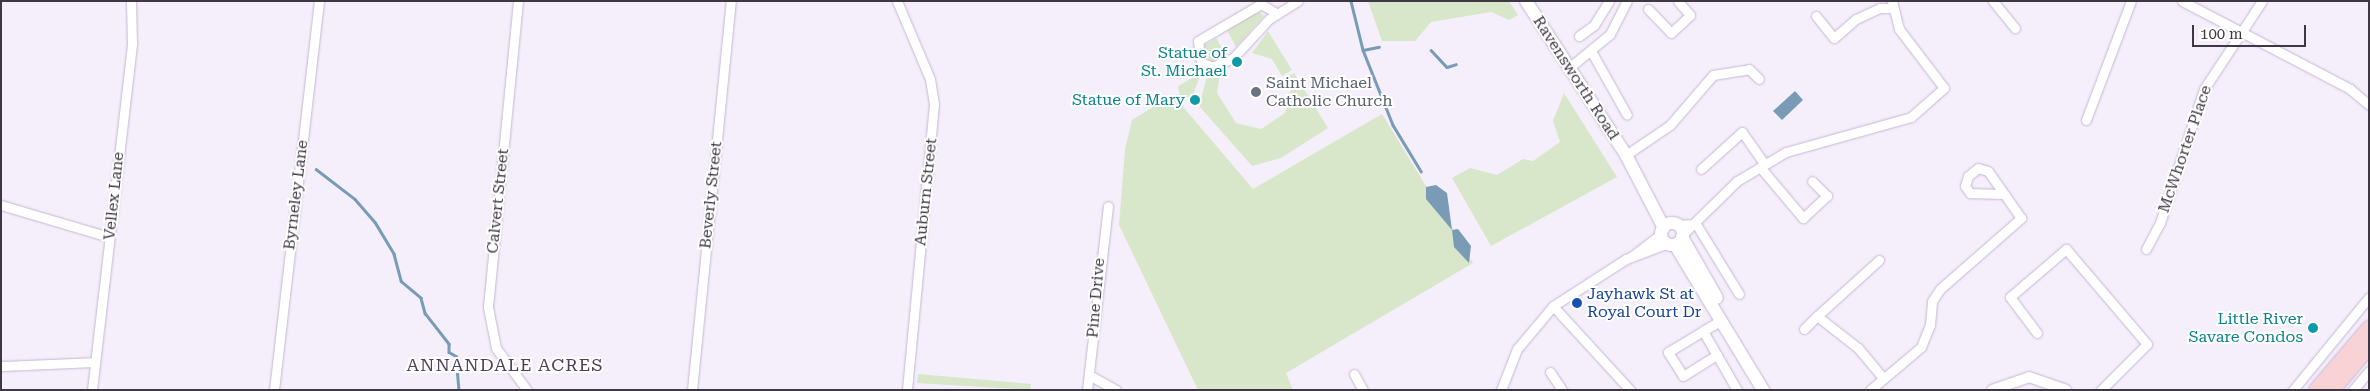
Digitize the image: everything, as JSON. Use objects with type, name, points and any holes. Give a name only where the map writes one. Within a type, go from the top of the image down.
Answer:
[{"type":"main road","name":"Ravensworth Road","points":[[1526,1],[1626,155],[1644,175],[1672,234],[1720,321],[1763,390]]},
{"type":"main road","points":[[2316,390],[2369,328]]},
{"type":"main road","points":[[2333,390],[2369,348]]},
{"type":"street","name":"Vellex Lane","points":[[92,390],[132,43],[131,1]]},
{"type":"street","name":"Byrneley Lane","points":[[274,390],[319,1]]},
{"type":"street","name":"Calvert Street","points":[[518,1],[488,307],[496,348],[527,390]]},
{"type":"street","name":"Beverly Street","points":[[692,390],[731,1]]},
{"type":"street","name":"Auburn Street","points":[[897,1],[930,79],[934,104],[907,390]]},
{"type":"street","points":[[1276,13],[1261,4],[1198,41],[1201,62],[1212,67],[1233,58],[1276,13],[1298,1]]},
{"type":"street","points":[[1579,36],[1594,25],[1609,1]]},
{"type":"street","points":[[1570,67],[1591,51],[1616,25],[1627,1]]},
{"type":"street","points":[[1648,9],[1671,33],[1690,15],[1678,1]]},
{"type":"street","points":[[1993,1],[2015,28]]},
{"type":"street","points":[[2086,120],[2131,1]]},
{"type":"street","points":[[2182,1],[2350,89],[2369,105]]},
{"type":"street","name":"McWhorter Place","points":[[2146,249],[2160,223],[2204,89],[2240,31],[2262,1]]},
{"type":"street","points":[[1502,390],[1517,349],[1553,306],[1632,256],[1672,234],[1696,224],[1737,181],[1762,166],[1825,138],[1911,117],[1944,88],[1899,29],[1893,5],[1880,8],[1856,19],[1834,38],[1816,16]]},
{"type":"street","points":[[1591,51],[1627,116]]},
{"type":"street","points":[[1626,155],[1670,125],[1713,75],[1749,69],[1759,79]]},
{"type":"street","points":[[1701,168],[1742,132],[1762,166],[1803,218],[1827,196],[1812,181]]},
{"type":"street","points":[[1870,390],[1925,340],[1932,301],[1940,289],[2021,218],[2001,194]]},
{"type":"street","points":[[1,205],[109,237]]},
{"type":"street","name":"Pine Drive","points":[[1087,390],[1108,206]]},
{"type":"street","points":[[1696,224],[1739,294]]},
{"type":"street","points":[[2037,333],[2010,298],[2066,249],[2147,344],[2101,390]]},
{"type":"street","points":[[1804,329],[1880,260]]},
{"type":"street","points":[[2293,390],[2369,297]]},
{"type":"street","points":[[1553,306],[1625,388]]},
{"type":"street","points":[[1817,316],[1858,348],[1884,379]]},
{"type":"street","points":[[1718,355],[1683,376],[1668,352],[1720,321]]},
{"type":"street","points":[[1704,332],[1737,390]]},
{"type":"street","points":[[1,366],[95,362]]},
{"type":"street","points":[[1550,372],[1562,390]]},
{"type":"street","points":[[2353,390],[2369,372]]},
{"type":"street","points":[[1354,374],[1363,390]]},
{"type":"street","points":[[1089,375],[1116,390]]},
{"type":"street","points":[[1992,390],[2007,381],[2036,378],[2066,390]]},
{"type":"green space","points":[[1368,1],[1509,1],[1518,15],[1509,20],[1491,12],[1431,22],[1415,41],[1382,41]]},
{"type":"green space","points":[[1258,11],[1264,16],[1236,47],[1227,30]]},
{"type":"green space","points":[[1268,31],[1292,70],[1282,76],[1272,59],[1252,53]]},
{"type":"green space","points":[[1216,38],[1227,57],[1212,62],[1205,56],[1204,46]]},
{"type":"green space","points":[[1201,73],[1192,98],[1180,96],[1178,86]]},
{"type":"green space","points":[[1294,73],[1328,128],[1281,158],[1252,166],[1199,106],[1207,76],[1220,74],[1217,93],[1236,123],[1261,129],[1285,113],[1291,90],[1284,79]]},
{"type":"green space","points":[[1564,93],[1617,177],[1491,246],[1452,178],[1470,168],[1497,175],[1523,159],[1533,161],[1560,142],[1553,121]]},
{"type":"green space","points":[[1173,95],[1253,189],[1382,114],[1473,263],[1286,373],[1293,390],[1198,390],[1119,225],[1125,149],[1132,120]]},
{"type":"green space","points":[[918,374],[1031,384],[1030,390],[917,383]]},
{"type":"water","points":[[1795,91],[1803,100],[1782,120],[1773,111]]},
{"type":"water","points":[[1436,185],[1447,193],[1452,230],[1426,199],[1426,187]]},
{"type":"water","points":[[1458,229],[1471,246],[1469,263],[1454,247],[1452,230]]},
{"type":"waterway","points":[[1351,1],[1363,50],[1393,125],[1421,171]]},
{"type":"waterway","points":[[1363,50],[1379,47]]},
{"type":"waterway","points":[[1431,50],[1447,67],[1456,64]]},
{"type":"waterway","points":[[316,169],[355,199],[375,222],[394,254],[401,281],[421,298],[425,313],[449,344],[449,352],[456,356],[459,390]]},
{"type":"place","name":"Statue of St. Michael","points":[[1237,62]]},
{"type":"place","name":"Saint Michael Catholic Church","points":[[1256,92]]},
{"type":"place","name":"Statue of Mary","points":[[1195,100]]},
{"type":"place","name":"Jayhawk St at Royal Court Dr","points":[[1577,303]]},
{"type":"place","name":"Little River Savare Condos","points":[[2313,328]]},
{"type":"district","name":"ANNANDALE ACRES","points":[[505,365]]}]
